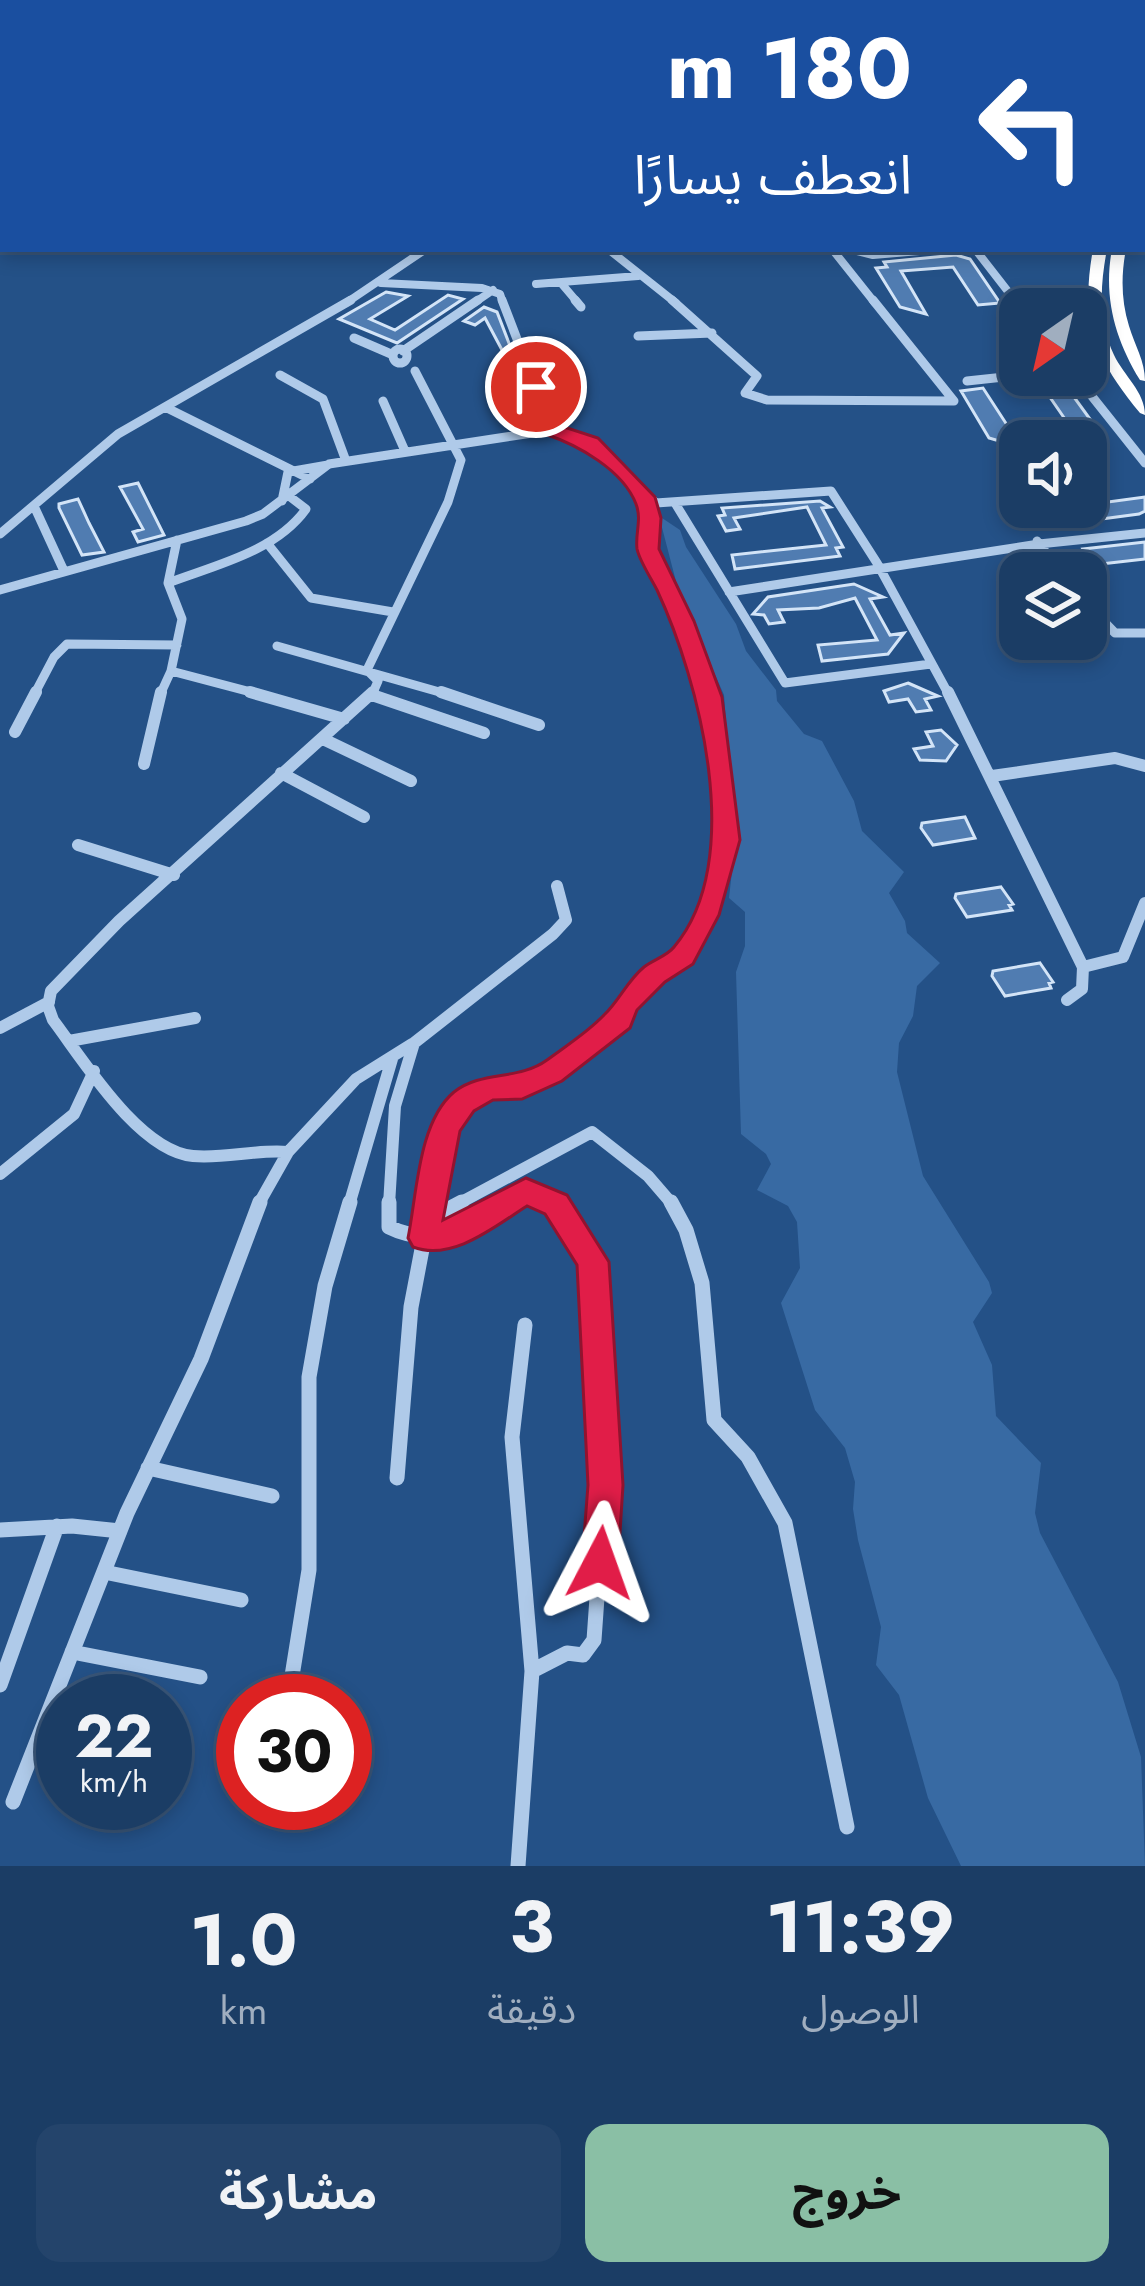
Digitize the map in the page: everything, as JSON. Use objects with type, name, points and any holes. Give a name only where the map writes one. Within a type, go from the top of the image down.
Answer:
[{"type":"highway","points":[[1088,288],[1090,252]]},
{"type":"highway","points":[[1096,288],[1100,252]]},
{"type":"highway","points":[[1119,252],[1115,302],[1129,350],[1145,377]]},
{"type":"highway","points":[[1115,302],[1129,252]]},
{"type":"highway","points":[[1107,356],[1145,410]]},
{"type":"street","points":[[0,534],[118,434],[381,283],[421,252]]},
{"type":"street","points":[[611,252],[713,333],[719,346],[757,376],[746,393],[767,400],[954,401],[834,252]]},
{"type":"street","points":[[977,252],[1006,288]]},
{"type":"street","points":[[536,284],[638,275]]},
{"type":"street","points":[[381,283],[493,290],[504,300],[553,430]]},
{"type":"street","points":[[561,284],[581,307]]},
{"type":"street","points":[[400,355],[493,290]]},
{"type":"street","points":[[638,336],[713,333]]},
{"type":"street","points":[[354,338],[400,355],[415,371],[461,460],[448,502],[367,670]]},
{"type":"street","points":[[280,376],[323,399],[346,461]]},
{"type":"street","points":[[967,381],[999,378]]},
{"type":"street","points":[[1092,396],[1145,463]]},
{"type":"street","points":[[382,401],[405,451]]},
{"type":"street","points":[[164,407],[310,479]]},
{"type":"street","points":[[285,498],[286,476],[292,470],[553,430],[591,442],[645,497],[651,518],[648,549],[710,697],[727,840],[706,915],[683,956],[655,974],[626,1004],[620,1020],[552,1073],[522,1087],[489,1088],[464,1102],[446,1127],[411,1307],[397,1478]]},
{"type":"street","points":[[0,590],[247,521],[329,464]]},
{"type":"street","points":[[645,497],[675,503],[831,491],[878,566],[992,776],[1082,968],[1082,989],[1067,1000]]},
{"type":"street","points":[[168,584],[267,543],[300,523],[306,509],[285,498]]},
{"type":"street","points":[[675,503],[785,683],[931,664]]},
{"type":"street","points":[[34,506],[64,571]]},
{"type":"street","points":[[729,592],[1037,541],[1145,530]]},
{"type":"street","points":[[144,764],[154,709],[171,671],[182,619],[168,584],[177,540]]},
{"type":"street","points":[[1037,541],[1046,552]]},
{"type":"street","points":[[267,543],[311,598],[393,612]]},
{"type":"street","points":[[1107,626],[1114,633],[1145,633]]},
{"type":"street","points":[[15,732],[54,657],[67,644],[177,645]]},
{"type":"street","points":[[277,646],[539,725]]},
{"type":"street","points":[[287,1152],[250,1149],[206,1156],[173,1152],[154,1142],[53,1021],[49,1002],[51,991],[119,921],[373,695],[378,681],[367,670]]},
{"type":"street","points":[[171,671],[254,696],[278,696],[344,719]]},
{"type":"street","points":[[373,695],[484,733]]},
{"type":"street","points":[[323,739],[411,781]]},
{"type":"street","points":[[992,776],[1115,758],[1145,766]]},
{"type":"street","points":[[281,773],[364,817]]},
{"type":"street","points":[[78,845],[174,875]]},
{"type":"street","points":[[13,1802],[120,1531],[200,1359],[254,1212],[287,1152],[356,1079],[392,1059],[510,974],[552,936],[566,920],[557,886]]},
{"type":"street","points":[[1082,968],[1123,957],[1145,903]]},
{"type":"street","points":[[0,1028],[49,1002]]},
{"type":"street","points":[[69,1041],[195,1018]]},
{"type":"street","points":[[415,1042],[400,1082],[389,1227],[399,1234],[426,1228],[592,1132],[643,1171],[676,1209],[697,1270],[713,1360],[714,1420],[748,1456],[785,1523],[847,1827]]},
{"type":"street","points":[[292,1674],[309,1570],[309,1377],[325,1286],[392,1059]]},
{"type":"street","points":[[0,1174],[74,1114],[94,1071]]},
{"type":"street","points":[[426,1228],[460,1232],[526,1191],[556,1204],[593,1262],[605,1485],[594,1640],[583,1654],[567,1653],[532,1671]]},
{"type":"street","points":[[518,1866],[532,1671],[512,1438],[525,1325]]},
{"type":"street","points":[[148,1468],[272,1496]]},
{"type":"street","points":[[0,1531],[57,1526],[120,1531]]},
{"type":"street","points":[[0,1685],[57,1526]]},
{"type":"street","points":[[104,1572],[241,1600]]},
{"type":"street","points":[[72,1652],[200,1677]]},
{"type":"shaded area","points":[[659,516],[680,530],[736,624],[746,651],[776,690],[777,701],[804,734],[822,741],[854,801],[862,831],[904,872],[889,893],[907,933],[940,963],[917,986],[913,1016],[899,1043],[897,1072],[923,1176],[989,1282],[992,1293],[973,1322],[992,1365],[996,1416],[1041,1463],[1035,1513],[1040,1533],[1118,1682],[1141,1757],[1145,1866],[961,1866],[928,1798],[899,1695],[876,1665],[881,1627],[858,1540],[855,1482],[845,1448],[815,1410],[781,1303],[800,1268],[797,1222],[788,1206],[757,1190],[771,1164],[741,1134],[736,972],[745,946],[745,912],[729,898],[735,844],[724,695],[679,593]]},
{"type":"building","points":[[956,255],[970,259],[999,303],[978,305],[953,267],[901,271],[926,314],[900,307],[876,268],[887,267],[884,262]]},
{"type":"building","points":[[386,292],[408,296],[370,319],[395,330],[448,295],[463,299],[397,343],[339,319]]},
{"type":"building","points":[[484,307],[497,312],[517,364],[510,365],[485,318],[475,325],[464,321]]},
{"type":"building","points":[[983,388],[1004,420],[999,420],[999,441],[989,438],[961,391]]},
{"type":"building","points":[[1049,396],[1073,396],[1091,420],[1066,420]]},
{"type":"building","points":[[138,483],[164,535],[138,542],[133,532],[143,529],[120,487]]},
{"type":"building","points":[[1145,497],[1145,511],[1107,518],[1107,502]]},
{"type":"building","points":[[78,499],[104,552],[82,555],[59,508],[59,504]]},
{"type":"building","points":[[820,501],[830,507],[822,508],[843,547],[836,548],[840,556],[735,569],[732,555],[826,545],[807,507],[734,518],[740,529],[726,531],[718,516],[725,515],[722,508]]},
{"type":"building","points":[[1145,542],[1145,559],[1107,563],[1107,552],[1083,549]]},
{"type":"building","points":[[854,584],[883,597],[870,599],[890,635],[904,633],[888,654],[822,661],[818,645],[877,640],[855,598],[819,608],[778,610],[784,622],[769,624],[764,615],[753,614],[768,597]]},
{"type":"building","points":[[908,683],[938,696],[925,699],[931,710],[916,712],[908,699],[889,702],[884,691]]},
{"type":"building","points":[[941,730],[957,745],[946,761],[920,760],[914,749],[933,746],[926,732]]},
{"type":"building","points":[[965,817],[975,838],[933,845],[921,828],[922,823]]},
{"type":"building","points":[[1001,887],[1012,910],[967,917],[955,898],[956,894]]},
{"type":"building","points":[[1040,963],[1053,982],[1051,988],[1005,996],[992,976],[993,971]]},
{"type":"route","points":[[536,387],[553,430],[591,442],[645,497],[651,518],[648,549],[710,697],[727,840],[706,915],[683,956],[655,974],[626,1004],[620,1020],[552,1073],[522,1087],[489,1088],[464,1102],[446,1127],[424,1238],[460,1232],[526,1191],[556,1204],[593,1262],[605,1485],[600,1563]]}]
